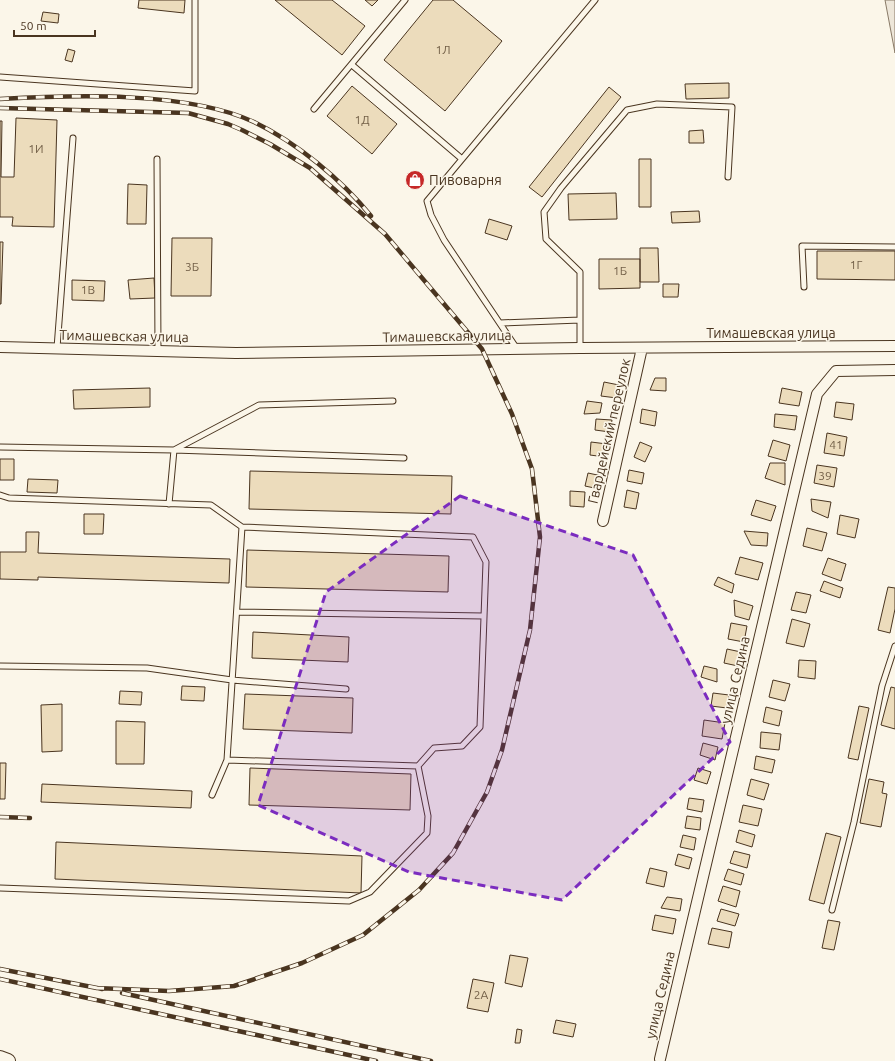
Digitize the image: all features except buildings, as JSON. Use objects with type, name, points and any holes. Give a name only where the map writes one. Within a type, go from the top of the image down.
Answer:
[{"type":"main road","points":[[0,1058],[8,1061]]},
{"type":"street","name":"Тимашевская улица","points":[[0,347],[236,353],[580,348],[895,346]]},
{"type":"street","name":"Гвардейский переулок","points":[[603,521],[642,348]]},
{"type":"street","name":"улица Седина","points":[[660,1059],[817,394],[836,371],[895,370]]},
{"type":"lane","points":[[0,77],[194,91],[195,0]]},
{"type":"lane","points":[[314,109],[405,0]]},
{"type":"lane","points":[[517,349],[444,240],[431,215],[427,201],[595,0]]},
{"type":"lane","points":[[352,65],[462,159]]},
{"type":"lane","points":[[580,348],[580,272],[546,239],[544,212],[561,188],[628,110],[657,104],[732,107],[728,177]]},
{"type":"lane","points":[[57,348],[73,138]]},
{"type":"lane","points":[[157,159],[158,351]]},
{"type":"lane","points":[[804,287],[802,246],[895,247]]},
{"type":"lane","points":[[500,323],[580,320]]},
{"type":"lane","points":[[174,450],[260,405],[394,401]]},
{"type":"lane","points":[[0,447],[174,450],[404,458]]},
{"type":"lane","points":[[169,504],[174,450]]},
{"type":"lane","points":[[0,494],[9,498],[211,506],[242,527],[473,537],[486,562],[480,727],[462,746],[434,748],[418,766]]},
{"type":"lane","points":[[212,794],[227,760],[242,527]]},
{"type":"lane","points":[[236,612],[483,616]]},
{"type":"lane","points":[[832,910],[854,822],[882,686],[895,646]]},
{"type":"lane","points":[[0,666],[148,668],[232,680],[346,689]]},
{"type":"lane","points":[[227,760],[418,766]]},
{"type":"lane","points":[[0,888],[349,900],[370,892],[427,833],[428,816],[418,766]]},
{"type":"highlighted area","points":[[460,496],[633,555],[730,742],[562,900],[409,872],[258,805],[326,592]]},
{"type":"shaded area","points":[[885,0],[895,0],[895,53]]},
{"type":"railway","points":[[0,99],[95,96],[129,97],[196,105],[227,112],[254,122],[270,130],[302,151],[346,189],[371,216]]},
{"type":"railway","points":[[0,108],[188,113],[228,124],[242,130],[270,144],[310,168],[385,234],[482,349],[512,414],[532,469],[540,537],[530,630],[502,750],[487,792],[453,853],[419,890],[363,935],[302,963],[234,986],[169,991],[96,988]]},
{"type":"railway","points":[[0,817],[30,818]]},
{"type":"railway","points":[[0,969],[102,989]]},
{"type":"railway","points":[[0,979],[376,1061]]},
{"type":"railway","points":[[122,993],[431,1061]]},
{"type":"place","name":"Пивоварня","points":[[415,180]]}]
